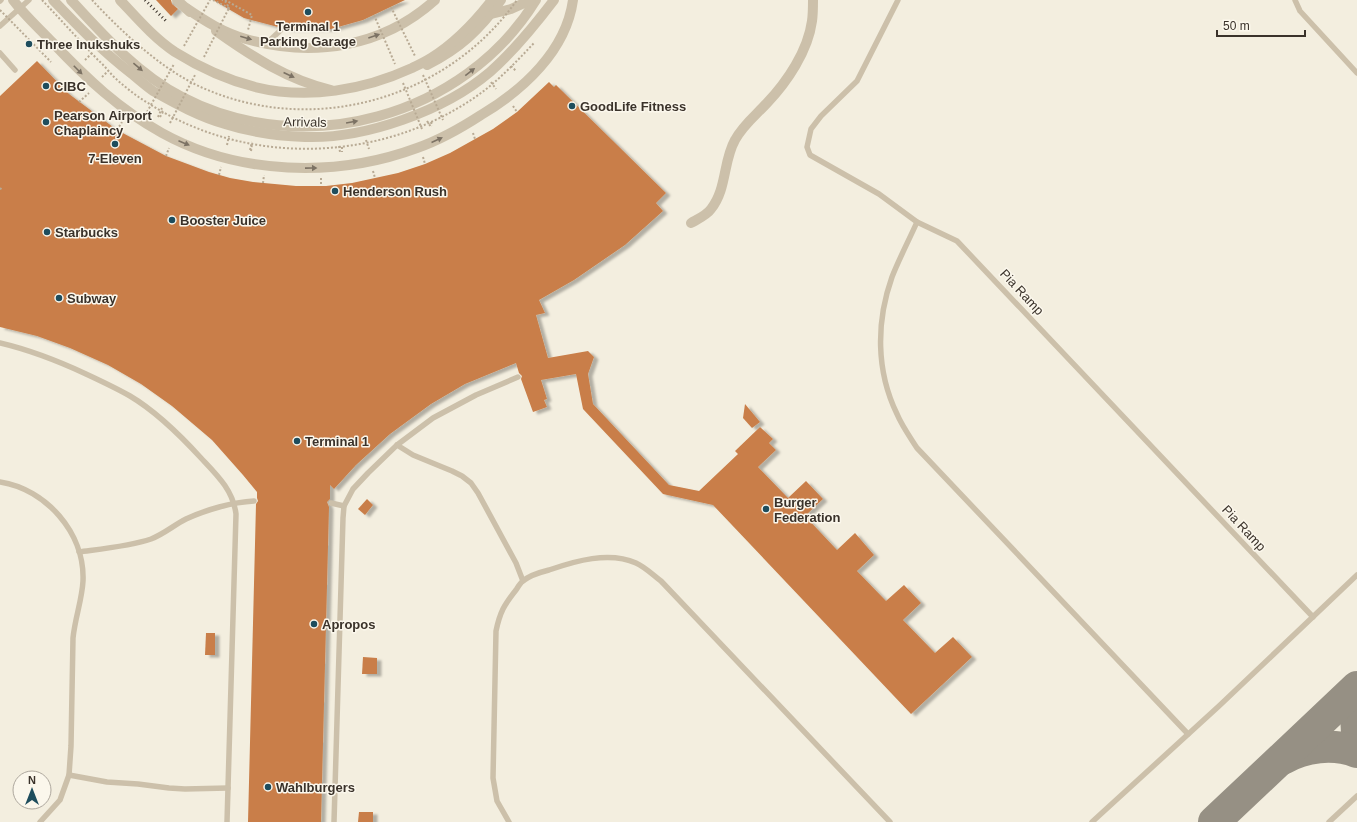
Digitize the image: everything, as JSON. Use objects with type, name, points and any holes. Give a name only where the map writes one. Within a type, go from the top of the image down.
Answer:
[{"type":"street","points":[[13,0],[90,82],[145,123],[175,140],[220,156],[266,165],[295,168],[355,164],[386,158],[415,149],[437,140],[501,104],[520,88],[546,60],[564,29],[573,0]]},
{"type":"street","points":[[54,0],[123,66],[141,80],[169,97],[195,110],[229,123],[270,131],[308,134],[344,131],[380,125],[422,111],[448,98],[471,83],[499,60],[534,22],[550,0]]},
{"type":"street","name":"Arrivals","points":[[54,0],[118,64],[152,90],[170,100],[202,116],[224,124],[248,130],[305,137],[340,135],[382,126],[420,114],[451,98],[489,72],[523,38],[554,0]]},
{"type":"street","points":[[71,0],[125,56],[144,72],[182,97],[207,108],[243,119],[291,126],[336,125],[376,117],[406,108],[435,95],[466,75],[504,42],[536,0]]},
{"type":"street","points":[[114,0],[126,13],[165,48],[194,67],[227,82],[253,90],[281,95],[312,96],[344,93],[363,89],[411,73],[442,57],[470,37],[491,14],[501,0]]},
{"type":"street","points":[[120,0],[143,24],[174,51],[206,68],[255,87],[275,91],[305,93],[345,90],[374,83],[394,76],[430,59],[458,38],[492,0]]},
{"type":"street","points":[[177,0],[215,31],[241,49],[276,69],[307,83],[344,93]]},
{"type":"street","points":[[186,8],[216,26],[246,39],[267,44],[305,48],[330,47],[359,41],[386,32],[406,22],[435,0]]},
{"type":"street","points":[[491,14],[510,9],[531,0]]},
{"type":"street","points":[[692,223],[711,209],[719,194],[734,141],[742,129],[780,89],[805,47],[812,21],[813,0]]},
{"type":"lane","points":[[0,26],[29,0]]},
{"type":"lane","name":"Pia Ramp","points":[[898,0],[857,81],[821,116],[811,128],[807,146],[810,155],[879,194],[918,222],[957,241],[1313,617]]},
{"type":"lane","points":[[1295,0],[1300,11],[1357,73]]},
{"type":"lane","points":[[267,44],[283,28]]},
{"type":"lane","points":[[0,53],[16,70]]},
{"type":"lane","points":[[918,222],[892,277],[882,316],[880,358],[886,385],[897,414],[917,448],[1188,734]]},
{"type":"lane","points":[[0,343],[52,358],[130,396],[161,419],[190,446],[228,488],[235,502],[236,514],[227,822]]},
{"type":"lane","points":[[334,822],[344,506],[354,489],[397,445],[434,418],[476,395],[518,377]]},
{"type":"lane","points":[[397,445],[414,455],[452,471],[470,483],[478,493],[516,563],[523,581]]},
{"type":"lane","points":[[0,482],[20,486],[46,502],[58,514],[67,526],[79,552],[83,579],[82,592],[74,624],[69,775],[60,800],[40,822]]},
{"type":"lane","points":[[79,552],[144,541],[162,534],[186,520],[235,502],[254,501]]},
{"type":"lane","points":[[332,503],[344,506]]},
{"type":"lane","points":[[509,822],[497,801],[493,778],[496,631],[499,618],[504,605],[523,581],[538,573],[561,566],[584,560],[604,558],[620,558],[636,563],[661,581],[890,822]]},
{"type":"lane","points":[[1092,822],[1357,575]]},
{"type":"lane","points":[[69,775],[107,782],[144,784],[169,788],[228,788]]},
{"type":"lane","points":[[1329,822],[1357,796]]},
{"type":"path","points":[[42,0],[113,76],[128,89],[163,112],[219,136],[281,149],[303,150],[342,147],[397,135],[431,122],[480,93],[534,44]]},
{"type":"path","points":[[92,0],[116,25],[147,52],[175,72],[202,88],[237,100],[269,107],[310,110],[343,107],[362,103],[403,91],[423,82],[451,66],[472,48],[508,12],[517,0]]},
{"type":"path","points":[[213,0],[229,8],[226,1]]},
{"type":"path","points":[[222,0],[252,15],[246,39]]},
{"type":"path","points":[[0,10],[51,62]]},
{"type":"path","points":[[85,60],[92,53]]},
{"type":"path","points":[[511,66],[516,71]]},
{"type":"path","points":[[102,77],[108,70]]},
{"type":"path","points":[[491,82],[496,89]]},
{"type":"path","points":[[79,102],[89,92]]},
{"type":"path","points":[[162,108],[159,117],[163,112]]},
{"type":"path","points":[[117,130],[122,122]]},
{"type":"path","points":[[431,122],[432,126]]},
{"type":"path","points":[[473,133],[476,139]]},
{"type":"path","points":[[227,145],[229,136]]},
{"type":"path","points":[[252,140],[251,150],[252,144]]},
{"type":"path","points":[[366,140],[368,149]]},
{"type":"path","points":[[338,143],[341,152],[342,147]]},
{"type":"path","points":[[166,156],[169,148]]},
{"type":"path","points":[[423,156],[425,164]]},
{"type":"path","points":[[219,175],[222,164]]},
{"type":"path","points":[[263,183],[264,175]]},
{"type":"path","points":[[321,178],[321,186]]},
{"type":"building","points":[[156,0],[171,0],[172,4],[178,9],[171,16]]},
{"type":"building","name":"Terminal 1 Parking Garage","points":[[213,0],[405,0],[363,20],[331,29],[287,29],[286,25],[284,24],[278,27],[244,18]]},
{"type":"building","name":"Terminal 1","points":[[37,61],[69,94],[117,130],[166,156],[230,178],[253,182],[296,186],[326,186],[352,183],[398,173],[425,164],[450,153],[493,129],[517,112],[549,82],[554,87],[556,85],[666,193],[656,203],[663,211],[625,245],[574,280],[539,300],[545,313],[536,315],[548,358],[588,351],[594,357],[588,374],[593,404],[669,485],[699,491],[738,454],[735,451],[760,427],[773,439],[769,443],[776,450],[758,467],[788,498],[806,481],[823,499],[805,516],[837,550],[855,533],[874,555],[857,571],[886,601],[904,585],[921,603],[903,620],[935,653],[953,637],[972,657],[911,714],[713,505],[663,494],[583,409],[576,374],[541,380],[547,399],[544,400],[547,407],[533,412],[521,379],[522,376],[519,373],[516,363],[465,384],[431,404],[390,434],[356,465],[334,489],[330,485],[330,499],[327,502],[329,507],[321,822],[248,822],[256,504],[258,501],[257,492],[212,440],[172,406],[141,384],[108,365],[70,348],[37,336],[0,327],[0,96]]},
{"type":"building","points":[[745,404],[760,422],[752,428],[743,418]]},
{"type":"building","points":[[367,499],[373,505],[365,515],[358,509]]},
{"type":"building","points":[[206,633],[215,633],[215,655],[205,655]]},
{"type":"building","points":[[363,657],[377,658],[377,674],[362,674]]},
{"type":"building","points":[[359,812],[373,812],[373,822],[358,822]]},
{"type":"taxiway","points":[[1214,822],[1357,687]]},
{"type":"taxiway","points":[[1357,707],[1357,733]]},
{"type":"taxiway","points":[[1283,759],[1300,751],[1319,747],[1339,747],[1357,752]]},
{"type":"railway","points":[[145,0],[166,21]]},
{"type":"place","name":"Terminal 1 Parking Garage","points":[[308,12]]},
{"type":"place","name":"Three Inukshuks","points":[[29,44]]},
{"type":"place","name":"CIBC","points":[[46,86]]},
{"type":"place","name":"GoodLife Fitness","points":[[572,106]]},
{"type":"place","name":"Pearson Airport Chaplaincy","points":[[46,122]]},
{"type":"place","name":"7-Eleven","points":[[115,144]]},
{"type":"place","name":"Henderson Rush","points":[[335,191]]},
{"type":"place","name":"Booster Juice","points":[[172,220]]},
{"type":"place","name":"Starbucks","points":[[47,232]]},
{"type":"place","name":"Subway","points":[[59,298]]},
{"type":"place","name":"Terminal 1","points":[[297,441]]},
{"type":"place","name":"Burger Federation","points":[[766,509]]},
{"type":"place","name":"Apropos","points":[[314,624]]},
{"type":"place","name":"Wahlburgers","points":[[268,787]]}]
